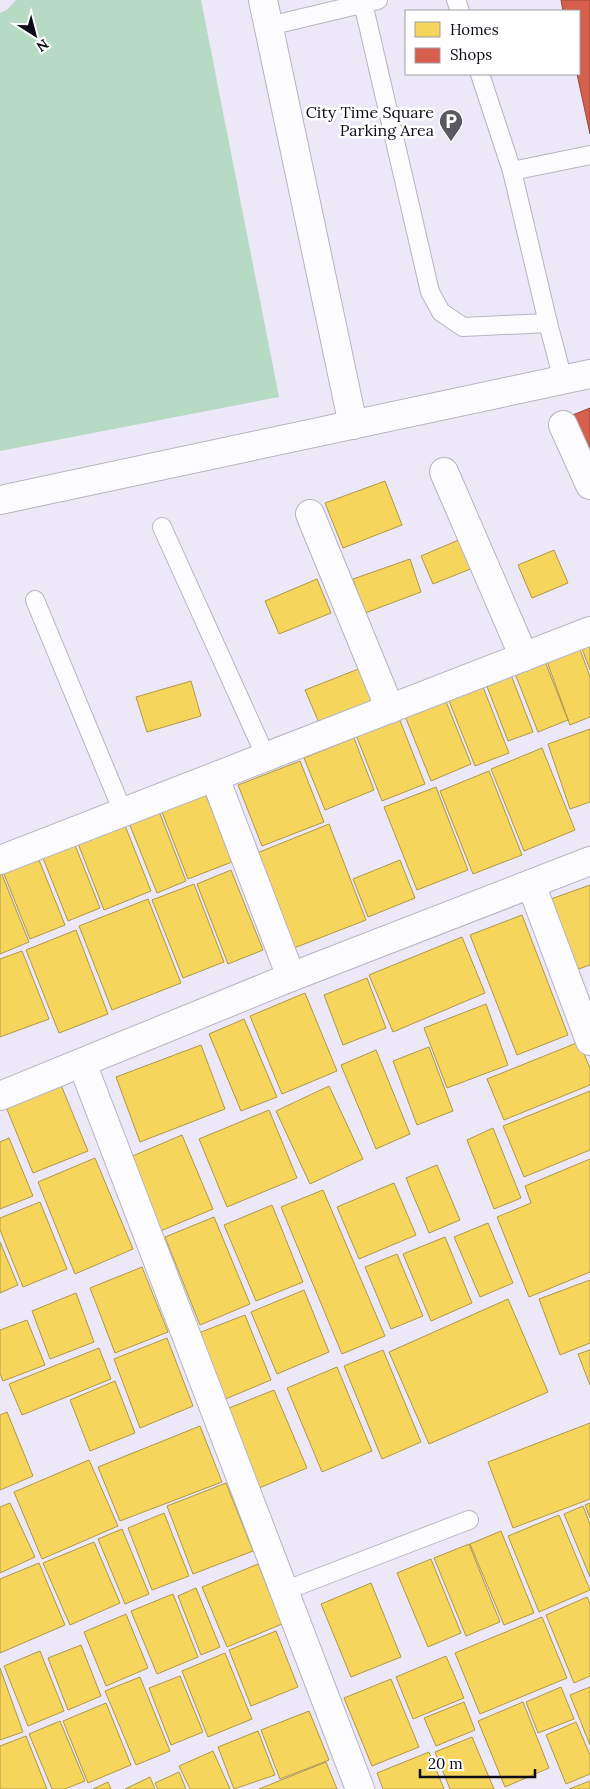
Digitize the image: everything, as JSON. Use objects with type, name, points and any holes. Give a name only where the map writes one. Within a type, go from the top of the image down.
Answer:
[{"type":"street","points":[[266,13],[353,425]]},
{"type":"street","points":[[0,500],[590,374]]},
{"type":"street","points":[[563,425],[590,485]]},
{"type":"street","points":[[444,472],[524,657]]},
{"type":"street","points":[[310,514],[390,709]]},
{"type":"street","points":[[0,860],[590,632]]},
{"type":"street","points":[[215,778],[291,977]]},
{"type":"street","points":[[0,1096],[291,977],[590,861]]},
{"type":"street","points":[[531,884],[590,1041]]},
{"type":"street","points":[[82,1063],[360,1789]]},
{"type":"lane","points":[[266,13],[370,2],[430,292],[441,312],[464,327],[548,323]]},
{"type":"lane","points":[[480,75],[512,171],[563,380]]},
{"type":"lane","points":[[512,171],[590,155]]},
{"type":"lane","points":[[162,527],[266,757]]},
{"type":"lane","points":[[35,600],[123,812]]},
{"type":"lane","points":[[284,1591],[469,1520]]},
{"type":"green space","points":[[16,0],[201,0],[279,397],[0,451],[0,13],[7,10]]},
{"type":"building: Homes","points":[[385,481],[402,525],[343,548],[325,503]]},
{"type":"building: Homes","points":[[461,539],[473,568],[433,584],[421,556]]},
{"type":"building: Homes","points":[[554,550],[568,583],[532,598],[518,565]]},
{"type":"building: Homes","points":[[410,559],[421,592],[365,613],[353,579]]},
{"type":"building: Homes","points":[[317,579],[331,613],[279,634],[265,601]]},
{"type":"building: Homes","points":[[590,639],[590,670],[580,643]]},
{"type":"building: Homes","points":[[577,641],[590,677],[590,717],[570,725],[544,653]]},
{"type":"building: Homes","points":[[544,659],[568,720],[538,732],[514,671]]},
{"type":"building: Homes","points":[[366,666],[383,708],[323,732],[305,690]]},
{"type":"building: Homes","points":[[511,675],[533,732],[508,741],[486,684]]},
{"type":"building: Homes","points":[[191,681],[201,716],[147,732],[136,697]]},
{"type":"building: Homes","points":[[481,682],[509,753],[475,766],[447,696]]},
{"type":"building: Homes","points":[[443,694],[471,764],[431,781],[403,711]]},
{"type":"building: Homes","points":[[397,713],[425,784],[382,801],[354,730]]},
{"type":"building: Homes","points":[[590,729],[590,802],[570,809],[548,744]]},
{"type":"building: Homes","points":[[354,738],[374,790],[325,810],[304,758]]},
{"type":"building: Homes","points":[[542,748],[575,830],[524,851],[491,769]]},
{"type":"building: Homes","points":[[300,761],[324,822],[262,846],[238,785]]},
{"type":"building: Homes","points":[[489,771],[522,855],[473,874],[440,791]]},
{"type":"building: Homes","points":[[436,787],[468,870],[417,890],[384,807]]},
{"type":"building: Homes","points":[[204,790],[232,862],[188,879],[160,807]]},
{"type":"building: Homes","points":[[157,806],[186,881],[157,893],[127,818]]},
{"type":"building: Homes","points":[[122,818],[151,891],[104,910],[75,836]]},
{"type":"building: Homes","points":[[329,824],[366,920],[294,948],[257,853]]},
{"type":"building: Homes","points":[[71,835],[100,908],[68,921],[39,848]]},
{"type":"building: Homes","points":[[35,850],[65,925],[30,939],[0,864]]},
{"type":"building: Homes","points":[[400,860],[415,898],[368,917],[353,879]]},
{"type":"building: Homes","points":[[231,870],[263,950],[228,964],[197,884]]},
{"type":"building: Homes","points":[[0,873],[29,942],[0,954]]},
{"type":"building: Homes","points":[[194,884],[224,962],[183,978],[152,900]]},
{"type":"building: Homes","points":[[590,885],[590,965],[573,971],[548,900]]},
{"type":"building: Homes","points":[[148,899],[181,983],[112,1010],[79,926]]},
{"type":"building: Homes","points":[[522,915],[568,1035],[517,1055],[470,935]]},
{"type":"building: Homes","points":[[76,930],[108,1014],[59,1033],[26,950]]},
{"type":"building: Homes","points":[[462,937],[485,993],[393,1032],[369,975]]},
{"type":"building: Homes","points":[[22,951],[49,1019],[0,1037],[0,959]]},
{"type":"building: Homes","points":[[367,978],[386,1028],[343,1045],[324,995]]},
{"type":"building: Homes","points":[[305,993],[337,1071],[282,1094],[250,1016]]},
{"type":"building: Homes","points":[[486,1004],[508,1065],[447,1088],[424,1028]]},
{"type":"building: Homes","points":[[244,1019],[277,1097],[241,1111],[209,1034]]},
{"type":"building: Homes","points":[[579,1042],[590,1068],[590,1085],[504,1120],[487,1079]]},
{"type":"building: Homes","points":[[201,1045],[225,1109],[140,1142],[116,1077]]},
{"type":"building: Homes","points":[[429,1047],[453,1111],[417,1125],[393,1061]]},
{"type":"building: Homes","points":[[376,1050],[410,1134],[376,1149],[341,1065]]},
{"type":"building: Homes","points":[[61,1085],[88,1151],[33,1173],[6,1107]]},
{"type":"building: Homes","points":[[329,1086],[363,1159],[310,1184],[276,1111]]},
{"type":"building: Homes","points":[[590,1091],[590,1150],[524,1177],[503,1126]]},
{"type":"building: Homes","points":[[269,1110],[297,1178],[227,1207],[199,1139]]},
{"type":"building: Homes","points":[[493,1128],[521,1198],[494,1209],[467,1140]]},
{"type":"building: Homes","points":[[182,1135],[213,1209],[158,1232],[128,1158]]},
{"type":"building: Homes","points":[[9,1138],[33,1196],[0,1209],[0,1142]]},
{"type":"building: Homes","points":[[95,1158],[133,1249],[75,1274],[38,1182]]},
{"type":"building: Homes","points":[[590,1159],[590,1272],[529,1297],[497,1217],[531,1203],[525,1186]]},
{"type":"building: Homes","points":[[437,1165],[460,1220],[429,1233],[406,1178]]},
{"type":"building: Homes","points":[[394,1183],[416,1235],[359,1259],[337,1207]]},
{"type":"building: Homes","points":[[323,1190],[385,1336],[342,1354],[281,1207]]},
{"type":"building: Homes","points":[[40,1202],[67,1269],[23,1287],[0,1230],[0,1218]]},
{"type":"building: Homes","points":[[272,1205],[303,1282],[256,1301],[224,1225]]},
{"type":"building: Homes","points":[[214,1217],[250,1304],[200,1325],[165,1237]]},
{"type":"building: Homes","points":[[488,1223],[513,1283],[480,1297],[454,1237]]},
{"type":"building: Homes","points":[[445,1237],[472,1303],[431,1321],[403,1254]]},
{"type":"building: Homes","points":[[0,1242],[18,1285],[0,1293]]},
{"type":"building: Homes","points":[[397,1254],[423,1316],[391,1329],[365,1267]]},
{"type":"building: Homes","points":[[142,1267],[168,1332],[115,1353],[90,1288]]},
{"type":"building: Homes","points":[[590,1280],[590,1343],[560,1355],[539,1299]]},
{"type":"building: Homes","points":[[304,1290],[329,1352],[277,1374],[251,1312]]},
{"type":"building: Homes","points":[[76,1293],[94,1342],[50,1359],[32,1311]]},
{"type":"building: Homes","points":[[508,1299],[548,1392],[429,1444],[389,1352]]},
{"type":"building: Homes","points":[[245,1315],[271,1380],[223,1400],[196,1334]]},
{"type":"building: Homes","points":[[27,1320],[45,1365],[3,1381],[0,1374],[0,1330]]},
{"type":"building: Homes","points":[[167,1338],[193,1406],[140,1428],[114,1359]]},
{"type":"building: Homes","points":[[99,1348],[111,1379],[22,1415],[9,1384]]},
{"type":"building: Homes","points":[[383,1350],[421,1442],[382,1459],[344,1366]]},
{"type":"building: Homes","points":[[590,1350],[590,1385],[578,1354]]},
{"type":"building: Homes","points":[[337,1367],[372,1451],[322,1472],[287,1388]]},
{"type":"building: Homes","points":[[115,1381],[135,1433],[90,1451],[70,1400]]},
{"type":"building: Homes","points":[[274,1390],[307,1468],[252,1491],[219,1412]]},
{"type":"building: Homes","points":[[7,1412],[33,1476],[0,1490],[0,1415]]},
{"type":"building: Homes","points":[[590,1423],[590,1499],[513,1528],[488,1462]]},
{"type":"building: Homes","points":[[200,1426],[222,1482],[120,1521],[98,1467]]},
{"type":"building: Homes","points":[[89,1460],[118,1526],[42,1559],[14,1492]]},
{"type":"building: Homes","points":[[226,1483],[253,1551],[193,1574],[167,1506]]},
{"type":"building: Homes","points":[[10,1503],[35,1557],[0,1573],[0,1507]]},
{"type":"building: Homes","points":[[590,1503],[590,1518],[585,1505]]},
{"type":"building: Homes","points":[[583,1506],[590,1524],[590,1577],[564,1514]]},
{"type":"building: Homes","points":[[164,1513],[189,1576],[152,1590],[128,1528]]},
{"type":"building: Homes","points":[[559,1515],[590,1590],[539,1612],[508,1536]]},
{"type":"building: Homes","points":[[122,1529],[149,1594],[125,1604],[98,1539]]},
{"type":"building: Homes","points":[[501,1531],[534,1613],[504,1625],[470,1544]]},
{"type":"building: Homes","points":[[94,1542],[120,1603],[70,1625],[43,1563]]},
{"type":"building: Homes","points":[[469,1544],[500,1622],[466,1636],[434,1558]]},
{"type":"building: Homes","points":[[431,1559],[461,1633],[428,1647],[397,1573]]},
{"type":"building: Homes","points":[[39,1563],[65,1625],[0,1653],[0,1579]]},
{"type":"building: Homes","points":[[258,1564],[282,1624],[227,1647],[202,1587]]},
{"type":"building: Homes","points":[[371,1583],[401,1657],[351,1677],[321,1604]]},
{"type":"building: Homes","points":[[196,1588],[220,1647],[201,1655],[178,1596]]},
{"type":"building: Homes","points":[[173,1594],[198,1657],[157,1674],[131,1611]]},
{"type":"building: Homes","points":[[587,1597],[590,1604],[590,1676],[574,1683],[546,1615]]},
{"type":"building: Homes","points":[[126,1614],[148,1668],[106,1686],[84,1632]]},
{"type":"building: Homes","points":[[542,1617],[567,1678],[480,1714],[455,1653]]},
{"type":"building: Homes","points":[[276,1631],[298,1687],[251,1706],[229,1650]]},
{"type":"building: Homes","points":[[81,1645],[101,1696],[68,1710],[48,1658]]},
{"type":"building: Homes","points":[[40,1651],[64,1711],[28,1726],[4,1666]]},
{"type":"building: Homes","points":[[225,1653],[252,1719],[208,1737],[182,1671]]},
{"type":"building: Homes","points":[[446,1656],[464,1698],[413,1719],[396,1677]]},
{"type":"building: Homes","points":[[0,1668],[23,1732],[0,1740]]},
{"type":"building: Homes","points":[[180,1676],[203,1732],[171,1745],[149,1688]]},
{"type":"building: Homes","points":[[140,1677],[170,1751],[136,1765],[105,1691]]},
{"type":"building: Homes","points":[[391,1679],[419,1747],[372,1766],[344,1698]]},
{"type":"building: Homes","points":[[561,1687],[574,1719],[538,1733],[526,1702]]},
{"type":"building: Homes","points":[[590,1687],[590,1745],[570,1695]]},
{"type":"building: Homes","points":[[464,1702],[475,1730],[436,1746],[424,1718]]},
{"type":"building: Homes","points":[[523,1702],[549,1768],[505,1787],[478,1721]]},
{"type":"building: Homes","points":[[106,1703],[131,1765],[88,1783],[63,1721]]},
{"type":"building: Homes","points":[[309,1711],[329,1760],[280,1779],[261,1730]]},
{"type":"building: Homes","points":[[60,1721],[85,1781],[65,1789],[52,1789],[29,1734]]},
{"type":"building: Homes","points":[[576,1722],[590,1755],[590,1774],[566,1784],[546,1735]]},
{"type":"building: Homes","points":[[258,1731],[275,1775],[234,1789],[218,1747]]},
{"type":"building: Homes","points":[[26,1736],[47,1789],[0,1789],[0,1746]]},
{"type":"building: Homes","points":[[472,1737],[494,1789],[450,1789],[435,1752]]},
{"type":"building: Homes","points":[[213,1751],[230,1789],[190,1789],[179,1766]]},
{"type":"building: Homes","points":[[429,1752],[444,1789],[383,1789],[377,1773]]},
{"type":"building: Homes","points":[[326,1762],[337,1789],[259,1789]]},
{"type":"building: Homes","points":[[179,1772],[186,1789],[158,1789],[155,1783]]},
{"type":"building: Homes","points":[[150,1777],[155,1789],[125,1789]]},
{"type":"building: Homes","points":[[590,1781],[590,1789],[569,1789]]},
{"type":"building: Homes","points":[[108,1782],[111,1789],[93,1789]]},
{"type":"building: Shops","points":[[561,0],[590,0],[590,134],[577,75],[580,75],[580,10],[563,10]]},
{"type":"building: Shops","points":[[590,408],[590,465],[565,418]]},
{"type":"place","name":"City Time Square Parking Area","points":[[451,142]]}]
